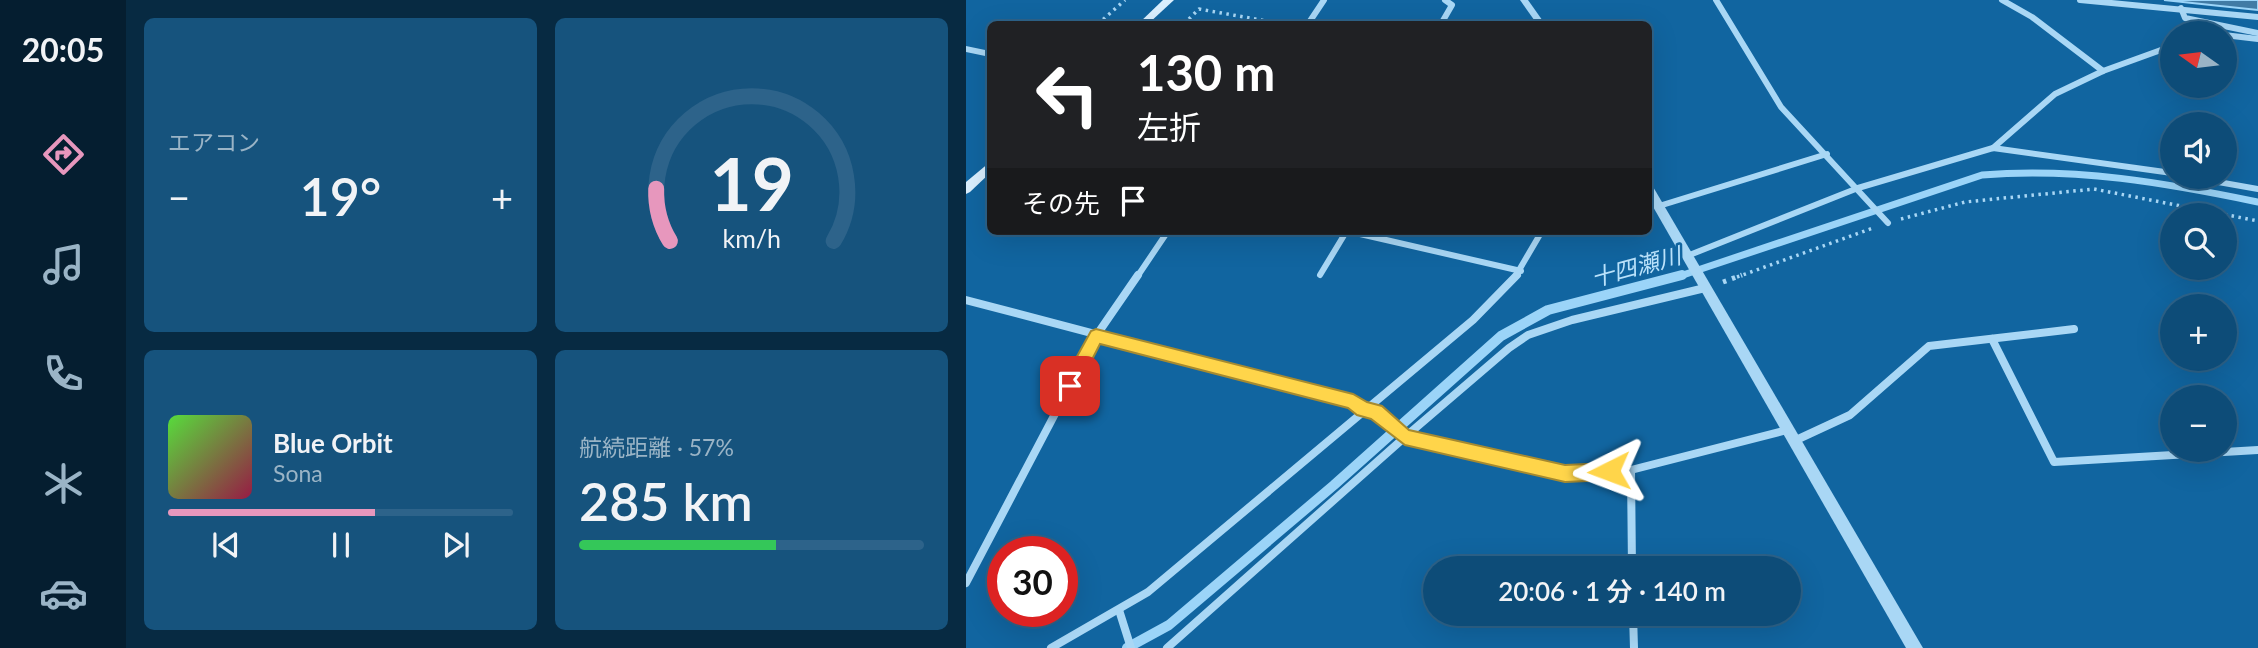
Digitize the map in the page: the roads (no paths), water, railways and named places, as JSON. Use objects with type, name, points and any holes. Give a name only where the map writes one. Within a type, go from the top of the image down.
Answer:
[{"type":"main road","points":[[1146,21],[1169,0]]},
{"type":"main road","points":[[966,189],[987,169]]},
{"type":"street","points":[[1310,21],[1324,0]]},
{"type":"street","points":[[1443,21],[1452,5],[1445,0]]},
{"type":"street","points":[[1524,0],[1539,21]]},
{"type":"street","points":[[1716,0],[1782,107],[1860,190],[1885,221]]},
{"type":"street","points":[[2002,0],[2032,17],[2104,71]]},
{"type":"street","points":[[2080,0],[2258,16]]},
{"type":"street","points":[[2181,8],[2185,18],[2258,33]]},
{"type":"street","points":[[2237,37],[2258,39]]},
{"type":"street","points":[[966,49],[987,53]]},
{"type":"street","points":[[1688,258],[1860,190],[1993,148],[2056,94],[2104,71],[2160,50]]},
{"type":"street","points":[[1993,148],[2160,171]]},
{"type":"street","points":[[1659,206],[1826,154]]},
{"type":"street","points":[[2237,185],[2258,189]]},
{"type":"street","points":[[1652,195],[1915,648]]},
{"type":"street","points":[[966,583],[1096,336],[1165,235]]},
{"type":"street","points":[[1320,275],[1344,235]]},
{"type":"street","points":[[1364,235],[1521,271]]},
{"type":"street","points":[[1051,648],[1120,614],[1473,320],[1521,271],[1540,235]]},
{"type":"street","points":[[1167,648],[1403,436],[1528,335],[1572,320],[1704,286]]},
{"type":"street","points":[[966,300],[1353,402],[1363,410],[1376,412],[1403,436],[1565,474],[1631,470],[1790,436],[1850,415],[1929,346],[2074,329]]},
{"type":"street","points":[[1992,339],[2054,463],[2258,450]]},
{"type":"street","points":[[1631,470],[1632,556]]},
{"type":"street","points":[[1120,614],[1130,648]]},
{"type":"street","points":[[1633,626],[1634,648]]},
{"type":"water","points":[[2164,0],[2258,0],[2258,10]]},
{"type":"waterway","name":"十四瀬川","points":[[1677,277],[1982,175],[2052,173],[2121,178],[2258,202]]},
{"type":"waterway","name":"十四瀬川","points":[[1127,648],[1169,625],[1334,485],[1501,336],[1548,310],[1682,275]]}]
